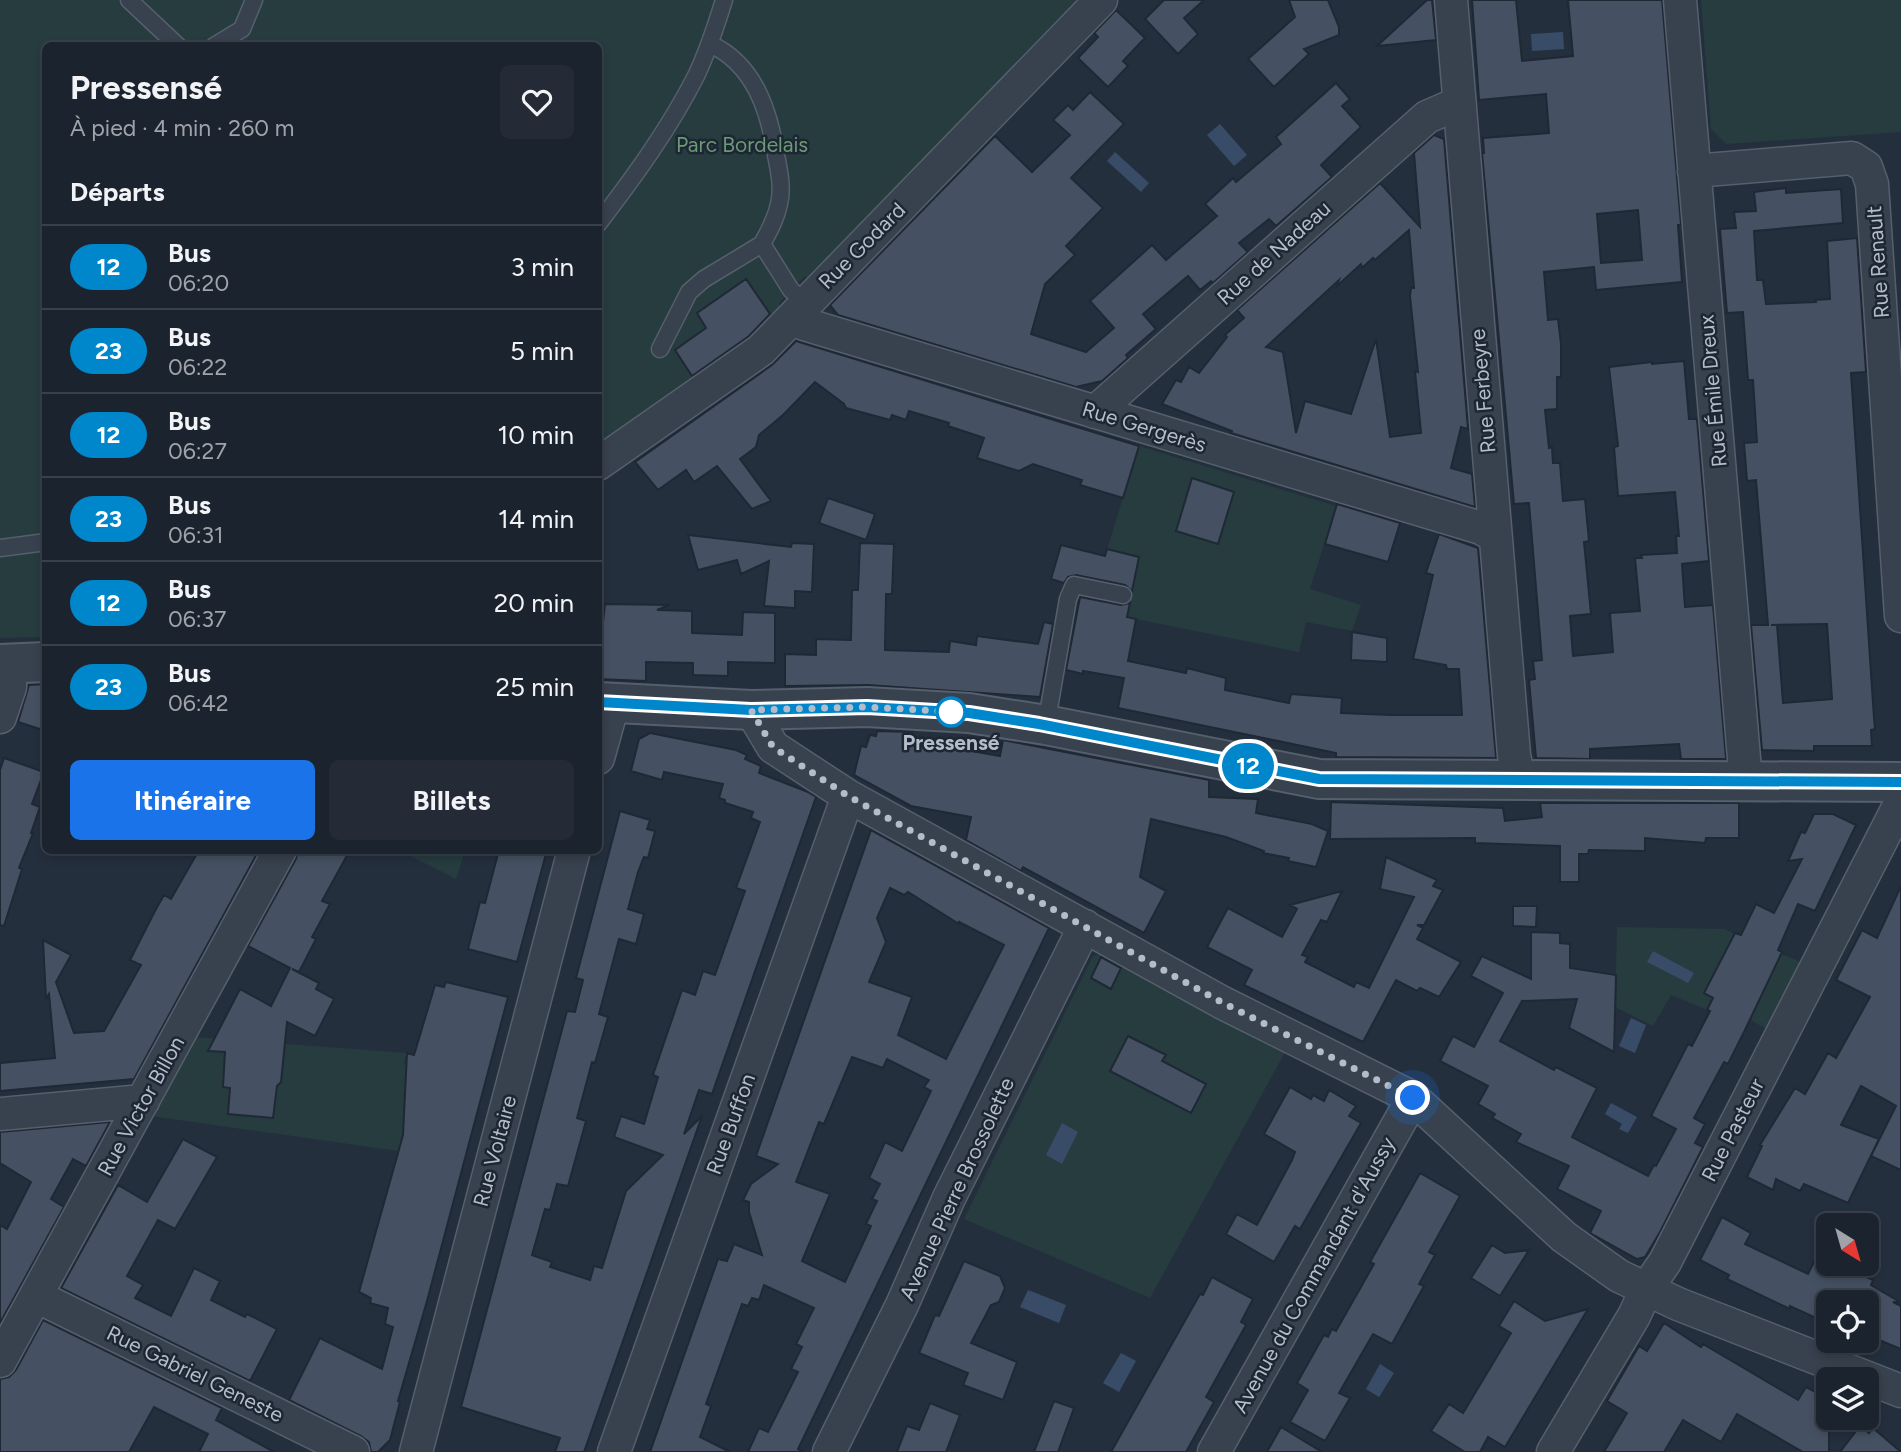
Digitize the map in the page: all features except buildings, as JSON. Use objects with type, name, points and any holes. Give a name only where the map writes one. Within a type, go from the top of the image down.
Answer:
[{"type":"street","name":"Rue Godard","points":[[602,461],[761,350],[1101,0]]},
{"type":"street","name":"Rue Ferbeyre","points":[[1451,0],[1495,537],[1514,755],[1519,781]]},
{"type":"street","name":"Rue Émile Dreux","points":[[1680,0],[1746,782]]},
{"type":"street","name":"Rue de Nadeau","points":[[1095,412],[1427,117],[1459,103]]},
{"type":"street","name":"Rue Renault","points":[[1694,171],[1852,158],[1866,167],[1872,184],[1901,616]]},
{"type":"street","name":"Rue Gergerès","points":[[800,309],[804,324],[1481,528],[1495,537]]},
{"type":"street","points":[[0,717],[18,663]]},
{"type":"street","points":[[602,730],[606,703],[751,710],[867,707],[969,713],[1046,725],[1319,779],[1901,782]]},
{"type":"street","points":[[751,710],[773,747],[848,796],[1223,1003],[1413,1098],[1564,1237],[1619,1276],[1678,1304],[1901,1391]]},
{"type":"street","name":"Rue Buffon","points":[[614,1452],[848,796]]},
{"type":"street","name":"Rue Pasteur","points":[[1553,1452],[1634,1316],[1647,1288],[1665,1262],[1901,802]]},
{"type":"street","name":"Rue Victor Billon","points":[[0,1361],[278,854]]},
{"type":"street","name":"Rue Voltaire","points":[[416,1452],[573,854]]},
{"type":"street","name":"Avenue Pierre Brossolette","points":[[829,1452],[902,1305],[949,1198],[1085,926]]},
{"type":"street","name":"Avenue du Commandant d'Aussy","points":[[1214,1452],[1413,1098]]},
{"type":"street","points":[[0,1114],[143,1101]]},
{"type":"street","name":"Rue Gabriel Geneste","points":[[36,1296],[353,1452]]},
{"type":"lane","points":[[130,0],[174,42]]},
{"type":"lane","points":[[221,42],[242,29],[254,0]]},
{"type":"lane","points":[[602,218],[665,131],[696,76],[724,0]]},
{"type":"lane","points":[[660,349],[689,292],[704,278],[762,244],[773,224],[780,202],[779,173],[768,112],[740,63],[726,51],[710,44]]},
{"type":"lane","points":[[762,244],[800,309]]},
{"type":"lane","points":[[0,548],[42,543]]},
{"type":"lane","points":[[1046,725],[1068,598],[1074,585],[1123,595]]},
{"type":"green space","name":"Parc Bordelais","points":[[0,0],[1078,0],[815,277],[804,277],[779,303],[780,315],[602,442],[602,42],[42,42],[42,637],[0,638]]},
{"type":"green space","points":[[1701,0],[1901,0],[1901,132],[1726,144],[1711,129]]},
{"type":"green space","points":[[1139,446],[1336,506],[1310,589],[1361,605],[1352,631],[1306,622],[1299,652],[1126,617],[1136,576],[1101,569]]},
{"type":"green space","points":[[407,854],[464,854],[456,879]]},
{"type":"green space","points":[[1617,927],[1724,929],[1803,963],[1768,1030],[1713,998],[1707,1010],[1671,995],[1653,1026],[1615,1007]]},
{"type":"green space","points":[[1113,950],[1288,1047],[1150,1298],[964,1219],[1093,956]]},
{"type":"green space","points":[[195,1037],[407,1053],[404,1064],[434,1073],[412,1153],[151,1116]]},
{"type":"water","points":[[1563,32],[1564,49],[1532,51],[1531,34]]},
{"type":"water","points":[[1220,124],[1247,155],[1234,166],[1207,135]]},
{"type":"water","points":[[1115,152],[1149,183],[1141,192],[1107,161]]},
{"type":"water","points":[[1653,951],[1694,973],[1688,983],[1647,962]]},
{"type":"water","points":[[1631,1018],[1646,1025],[1635,1053],[1619,1046]]},
{"type":"water","points":[[1611,1103],[1637,1117],[1628,1133],[1619,1129],[1622,1124],[1605,1114]]},
{"type":"water","points":[[1062,1123],[1078,1132],[1062,1164],[1046,1155]]},
{"type":"water","points":[[1028,1290],[1066,1305],[1059,1323],[1020,1307]]},
{"type":"water","points":[[1121,1353],[1136,1361],[1119,1392],[1103,1383]]},
{"type":"water","points":[[1380,1364],[1394,1373],[1379,1397],[1366,1389]]},
{"type":"bus line","name":"12","points":[[602,703],[751,710],[867,707],[969,713],[1039,724],[1319,779],[1901,782]]},
{"type":"place","name":"Pressensé","points":[[951,712]]},
{"type":"route","points":[[951,712],[957,712],[867,707],[751,710],[773,747],[848,796],[1223,1003],[1413,1098]]}]
